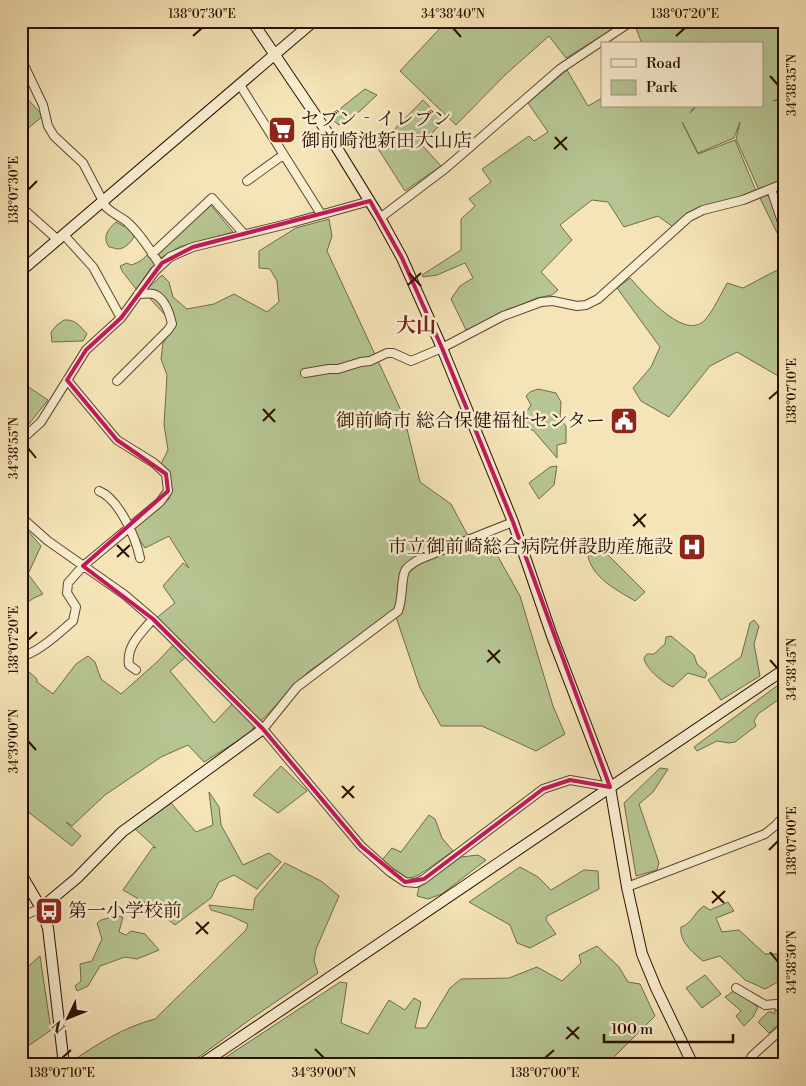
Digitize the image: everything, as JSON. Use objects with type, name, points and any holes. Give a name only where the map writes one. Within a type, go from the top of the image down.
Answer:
[{"type":"street","points":[[252,21],[329,135],[380,218],[402,258],[442,348],[513,522],[552,636],[610,787],[627,887],[642,954],[693,1065]]},
{"type":"street","points":[[21,272],[314,21]]},
{"type":"street","points":[[380,218],[446,168],[560,69],[632,21]]},
{"type":"street","points":[[21,59],[43,105],[48,126],[54,136],[83,163],[111,212],[125,221],[160,265]]},
{"type":"street","points":[[240,85],[321,214]]},
{"type":"street","points":[[247,181],[284,155]]},
{"type":"street","points":[[305,373],[329,368],[338,369],[370,361],[387,353],[393,353],[410,361],[442,348],[503,316],[541,302],[553,301],[577,306],[586,305],[598,299],[689,217],[703,210],[743,200],[785,183]]},
{"type":"street","points":[[771,189],[785,231]]},
{"type":"street","points":[[152,254],[212,198],[244,234]]},
{"type":"street","points":[[21,440],[41,422],[86,350],[120,318],[160,265],[180,252],[193,247],[370,201]]},
{"type":"street","points":[[21,207],[61,238],[93,267],[120,318]]},
{"type":"street","points":[[117,381],[172,324],[170,314],[158,296],[154,294],[138,294]]},
{"type":"street","points":[[21,656],[26,656],[42,646],[73,621],[76,607],[67,593],[68,583],[84,566],[160,502],[168,491],[166,474],[154,462],[116,440],[67,380]]},
{"type":"street","points":[[99,491],[108,496],[121,514],[138,545],[140,558]]},
{"type":"street","points":[[21,517],[48,541],[125,596],[153,619],[263,729],[361,846],[390,872],[405,882],[416,883],[424,879],[543,790],[570,780],[610,787]]},
{"type":"street","points":[[21,917],[41,908],[77,878],[122,832],[263,729],[296,687],[391,618],[398,611],[402,602],[404,572],[411,564],[513,522]]},
{"type":"street","points":[[136,670],[129,665],[128,656],[131,647],[153,619]]},
{"type":"street","points":[[200,1065],[785,670]]},
{"type":"street","points":[[627,887],[765,834],[785,815]]},
{"type":"street","points":[[21,874],[41,908],[48,928],[64,1065]]},
{"type":"street","points":[[736,988],[765,1005],[776,1004],[785,1011]]},
{"type":"street","points":[[747,1065],[752,1056],[785,1026]]},
{"type":"highlighted area","points":[[370,201],[402,258],[442,348],[513,522],[610,787],[570,780],[543,789],[424,879],[405,882],[361,846],[263,729],[153,619],[83,566],[168,491],[166,474],[117,440],[67,380],[86,350],[121,318],[162,263],[193,247]]},
{"type":"green space","points":[[443,21],[626,21],[566,58],[549,36],[506,74],[456,125],[400,71],[444,24]]},
{"type":"green space","points":[[644,21],[785,21],[785,96],[773,101],[785,98],[785,180],[759,190],[736,139],[740,122],[734,138],[698,153],[682,122],[698,154],[735,140],[756,191],[744,198],[738,197],[701,208],[673,227],[658,216],[624,227],[608,202],[592,200],[560,225],[572,240],[541,272],[558,290],[552,295],[537,298],[466,330],[451,299],[460,286],[473,278],[465,263],[437,275],[423,277],[422,275],[461,250],[461,219],[475,206],[469,199],[491,182],[482,169],[529,136],[534,141],[548,132],[528,103],[567,70],[588,106],[601,99],[601,108],[694,108],[690,113],[695,108],[764,108],[764,42],[641,42],[636,28]]},
{"type":"green space","points":[[365,89],[377,95],[360,111],[339,125],[334,121],[342,107]]},
{"type":"green space","points":[[21,92],[43,116],[21,134]]},
{"type":"green space","points":[[423,100],[444,121],[421,144],[441,166],[405,191],[377,147]]},
{"type":"green space","points":[[785,182],[785,249],[758,194]]},
{"type":"green space","points":[[209,203],[233,232],[179,247],[159,259],[155,254]]},
{"type":"green space","points":[[329,219],[332,236],[327,251],[404,417],[420,482],[451,504],[467,534],[492,546],[520,596],[553,706],[565,734],[536,751],[482,726],[441,726],[420,688],[396,617],[333,654],[308,672],[258,724],[155,619],[175,603],[163,586],[183,563],[189,568],[169,536],[145,548],[131,527],[169,499],[166,474],[160,466],[168,450],[164,425],[167,375],[161,359],[163,343],[174,325],[144,292],[162,275],[169,282],[173,297],[187,309],[214,304],[234,294],[267,312],[279,302],[277,281],[270,269],[259,268],[259,251],[296,228]]},
{"type":"green space","points":[[116,222],[128,227],[135,234],[128,244],[118,249],[109,247],[106,240],[108,230]]},
{"type":"green space","points":[[148,253],[156,264],[136,289],[120,266],[127,263],[131,265],[136,263]]},
{"type":"green space","points":[[785,266],[785,380],[737,352],[710,366],[669,417],[641,401],[633,388],[651,367],[660,347],[617,288],[630,278],[654,303],[675,320],[686,325],[696,325],[708,316],[727,283],[743,288]]},
{"type":"green space","points":[[64,320],[74,322],[82,328],[87,334],[83,341],[52,342],[51,332]]},
{"type":"green space","points":[[21,382],[48,400],[21,434]]},
{"type":"green space","points":[[538,389],[556,393],[561,402],[560,419],[566,426],[566,443],[557,445],[557,458],[533,430],[526,429],[524,416],[531,405],[526,396]]},
{"type":"green space","points":[[557,466],[554,485],[539,499],[529,483],[550,467]]},
{"type":"green space","points":[[21,523],[41,546],[28,574],[43,594],[28,602],[21,598]]},
{"type":"green space","points":[[594,541],[645,592],[635,601],[603,580],[592,566],[588,557],[587,547]]},
{"type":"green space","points":[[754,620],[759,626],[754,644],[760,676],[721,700],[708,680],[741,657],[750,623]]},
{"type":"green space","points":[[671,636],[694,655],[697,664],[707,673],[705,678],[688,673],[673,687],[651,671],[644,658],[647,654],[654,654],[665,644],[666,637]]},
{"type":"green space","points":[[174,644],[187,656],[170,671],[214,723],[234,702],[253,723],[252,732],[204,762],[188,745],[161,757],[105,795],[72,826],[66,822],[81,836],[72,846],[27,811],[21,803],[21,671],[28,671],[37,679],[37,682],[53,694],[76,664],[88,656],[95,662],[101,679],[121,694]]},
{"type":"green space","points":[[785,680],[785,695],[758,714],[754,721],[756,726],[735,742],[717,741],[697,751],[694,747]]},
{"type":"green space","points":[[281,766],[307,791],[278,813],[253,795]]},
{"type":"green space","points":[[660,768],[668,769],[653,792],[639,804],[659,863],[657,870],[636,876],[624,803]]},
{"type":"green space","points":[[209,792],[219,807],[221,825],[243,865],[269,853],[281,862],[257,889],[234,875],[219,882],[211,898],[175,925],[151,906],[123,890],[153,847],[156,848],[135,829],[171,803],[196,832],[213,825]]},
{"type":"green space","points":[[429,815],[435,819],[442,838],[453,851],[414,877],[402,877],[391,870],[382,860],[392,848],[401,852]]},
{"type":"green space","points":[[478,855],[486,860],[442,894],[428,899],[417,896],[419,887],[461,857]]},
{"type":"green space","points":[[285,863],[321,881],[339,896],[316,949],[314,961],[318,973],[188,1065],[71,1065],[71,1062],[111,1037],[155,1019],[246,930],[248,924],[211,910],[209,905],[253,910],[255,898]]},
{"type":"green space","points":[[520,867],[538,877],[551,890],[584,870],[598,871],[599,889],[547,916],[546,920],[556,934],[530,948],[517,943],[510,925],[469,902]]},
{"type":"green space","points":[[728,902],[734,911],[716,918],[722,932],[739,930],[765,954],[779,954],[785,945],[785,978],[765,989],[745,980],[720,956],[703,961],[684,942],[681,927],[688,923],[698,911],[704,906],[710,910]]},
{"type":"green space","points":[[116,916],[123,917],[119,932],[126,935],[131,931],[145,934],[159,950],[137,959],[125,957],[100,966],[88,986],[77,991],[75,986],[81,981],[80,964],[92,961],[102,939],[97,923]]},
{"type":"green space","points":[[597,946],[619,967],[628,982],[640,984],[655,1016],[606,1065],[214,1065],[340,982],[347,983],[341,1023],[368,1034],[389,1000],[405,1010],[414,998],[421,1002],[415,1028],[426,1028],[450,988],[461,979],[509,978],[537,967],[562,981],[581,963],[579,955]]},
{"type":"green space","points":[[40,956],[51,1030],[21,1051],[21,973]]},
{"type":"green space","points":[[705,975],[721,994],[702,1008],[686,988]]},
{"type":"green space","points":[[735,990],[758,1007],[753,1017],[744,1026],[736,1016],[741,1011],[725,997]]},
{"type":"green space","points":[[775,1010],[781,1012],[781,1022],[769,1033],[758,1022],[768,1012],[774,1014]]},
{"type":"place","name":"セブン‐イレブン 御前崎池新田大山店","points":[[282,130]]},
{"type":"place","name":"御前崎市 総合保健福祉センター","points":[[624,421]]},
{"type":"place","name":"市立御前崎総合病院併設助産施設","points":[[692,547]]},
{"type":"place","name":"第一小学校前","points":[[49,911]]},
{"type":"district","name":"大山","points":[[416,326]]}]
